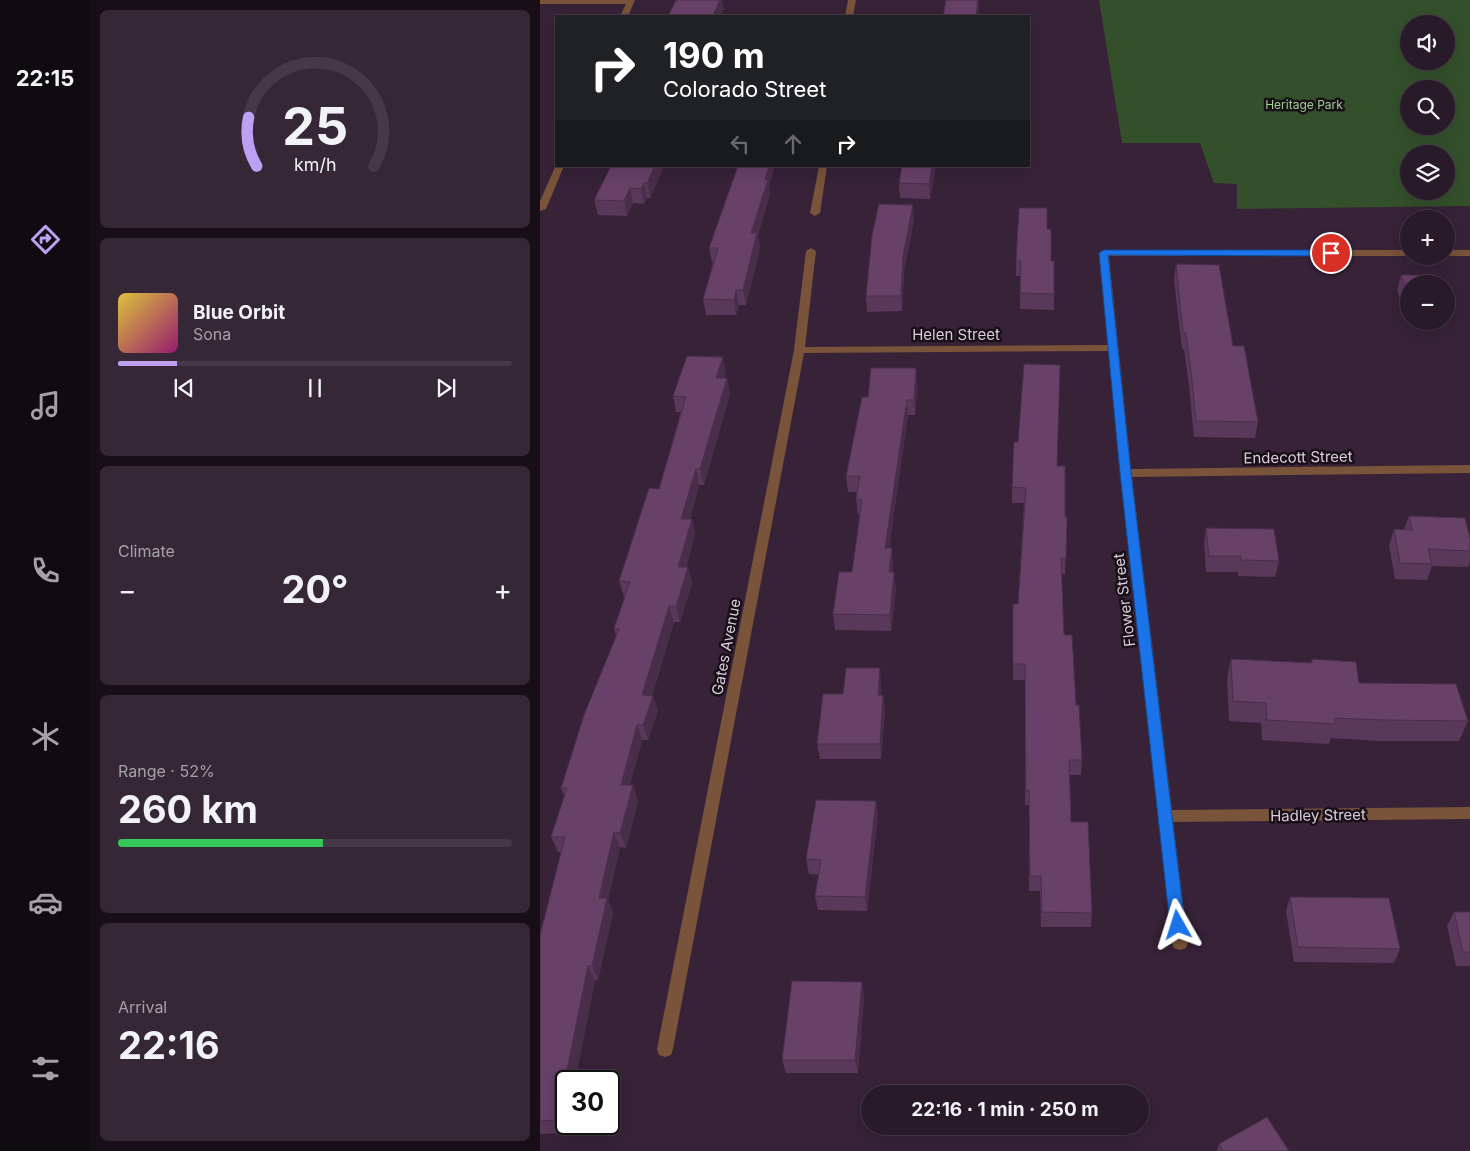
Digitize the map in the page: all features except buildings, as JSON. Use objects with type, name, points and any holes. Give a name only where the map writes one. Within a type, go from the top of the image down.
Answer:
[{"type":"street","points":[[849,15],[852,0]]},
{"type":"street","points":[[540,2],[630,1],[624,15]]},
{"type":"street","points":[[541,209],[560,167]]},
{"type":"street","points":[[815,213],[823,167]]},
{"type":"street","name":"Gates Avenue","points":[[665,1049],[799,350],[811,251]]},
{"type":"street","name":"Flower Street","points":[[1180,943],[1126,473],[1104,253],[1400,253]]},
{"type":"street","points":[[1455,253],[1470,253]]},
{"type":"street","name":"Helen Street","points":[[799,350],[1113,348]]},
{"type":"street","name":"Endecott Street","points":[[1126,473],[1470,469]]},
{"type":"street","name":"Hadley Street","points":[[1165,816],[1470,813]]},
{"type":"green space","name":"Heritage Park","points":[[1099,0],[1470,0],[1470,206],[1237,209],[1237,184],[1214,183],[1200,143],[1122,143]]},
{"type":"route","points":[[1178,925],[1126,473],[1104,253],[1331,253]]}]
